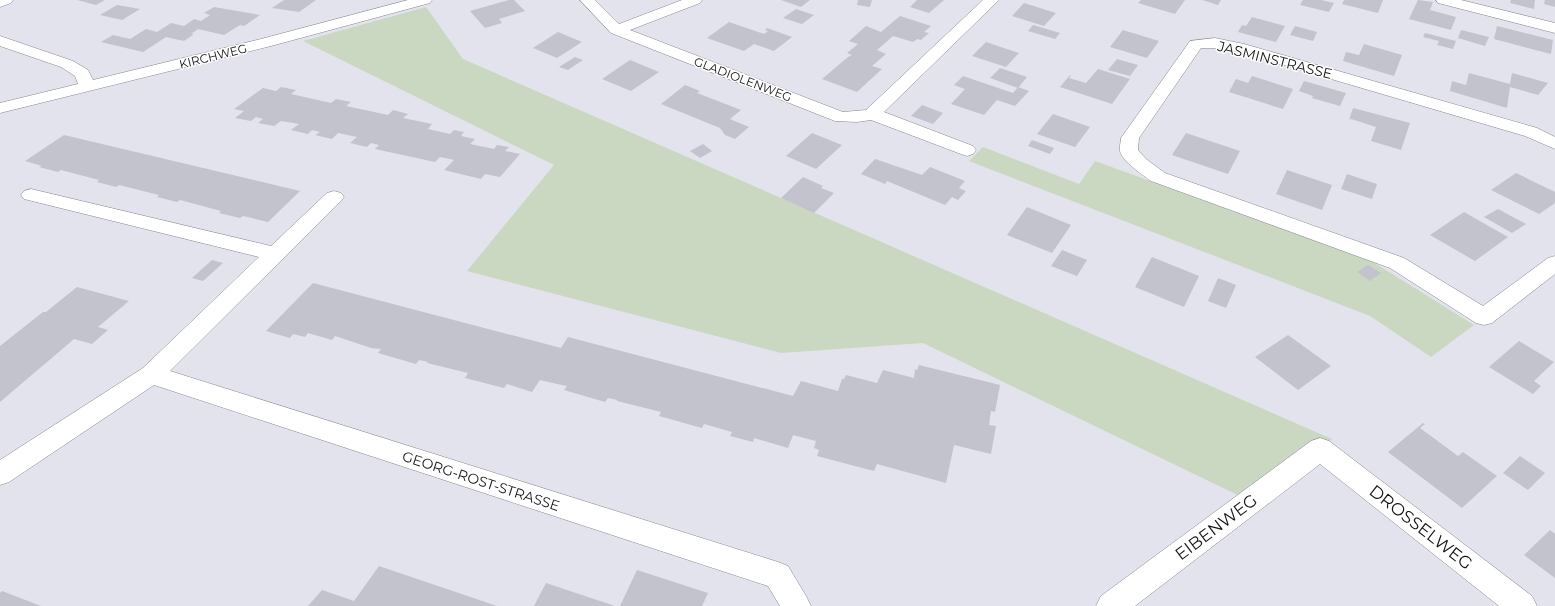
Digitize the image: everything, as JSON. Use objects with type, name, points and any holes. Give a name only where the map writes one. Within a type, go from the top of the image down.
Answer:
[{"type":"street","points":[[0,3],[6,0]]},
{"type":"street","name":"KIRCHWEG","points":[[0,108],[273,41],[425,0]]},
{"type":"street","name":"GLADIOLENWEG","points":[[587,0],[616,30],[841,117],[857,117],[872,114],[967,150]]},
{"type":"street","points":[[616,30],[695,0]]},
{"type":"street","points":[[872,114],[992,0]]},
{"type":"street","points":[[1443,0],[1555,28]]},
{"type":"street","points":[[0,41],[67,64],[82,73],[88,87]]},
{"type":"street","name":"JASMINSTRASSE","points":[[1555,144],[1531,132],[1238,47],[1215,44],[1196,44],[1130,138],[1129,151],[1139,164],[1158,177],[1397,263],[1484,317],[1555,263]]},
{"type":"street","points":[[31,196],[276,254]]},
{"type":"street","points":[[0,474],[151,375],[334,197]]},
{"type":"street","name":"GEORG-ROST-STRASSE","points":[[151,375],[778,576],[796,606]]},
{"type":"street","name":"EIBENWEG","points":[[1111,606],[1320,449]]},
{"type":"street","name":"DROSSELWEG","points":[[1320,449],[1522,606]]},
{"type":"green space","points":[[426,7],[463,59],[1332,439],[1250,501],[923,343],[781,353],[467,271],[554,165],[303,41]]},
{"type":"green space","points":[[983,147],[1079,184],[1095,161],[1373,262],[1474,325],[1431,357],[1370,316],[969,161]]},
{"type":"building","points":[[77,0],[105,0],[96,5]]},
{"type":"building","points":[[284,0],[316,0],[299,12],[272,8]]},
{"type":"building","points":[[509,0],[514,0],[525,11],[499,19],[502,23],[485,28],[470,11]]},
{"type":"building","points":[[781,0],[810,0],[801,7]]},
{"type":"building","points":[[858,0],[872,0],[870,7],[857,5]]},
{"type":"building","points":[[917,0],[944,0],[929,13],[910,7]]},
{"type":"building","points":[[1141,0],[1185,0],[1175,14],[1138,3]]},
{"type":"building","points":[[1202,0],[1221,0],[1218,5]]},
{"type":"building","points":[[1303,0],[1321,0],[1334,3],[1329,12],[1300,5]]},
{"type":"building","points":[[1344,0],[1383,0],[1378,13],[1342,4]]},
{"type":"building","points":[[1418,0],[1433,2],[1430,10],[1456,17],[1451,30],[1409,19]]},
{"type":"building","points":[[1511,0],[1535,0],[1534,9],[1510,3]]},
{"type":"building","points":[[1545,0],[1555,0],[1555,7],[1544,4]]},
{"type":"building","points":[[1024,3],[1056,13],[1044,26],[1012,16]]},
{"type":"building","points":[[117,5],[140,9],[122,20],[100,15]]},
{"type":"building","points":[[214,7],[260,15],[244,26],[240,25],[224,35],[198,29],[184,41],[166,37],[143,52],[101,42],[113,35],[130,39],[146,29],[157,32],[171,23],[184,26],[194,19],[201,21],[210,15],[204,13]]},
{"type":"building","points":[[796,9],[814,15],[802,24],[783,18]]},
{"type":"building","points":[[900,16],[931,26],[924,32],[929,33],[921,40],[917,39],[913,42],[893,36],[877,50],[886,54],[872,66],[882,69],[857,92],[822,79],[852,55],[847,53],[858,44],[849,41],[866,26],[881,32]]},
{"type":"building","points":[[1252,17],[1285,26],[1276,42],[1238,32],[1242,25],[1246,26]]},
{"type":"building","points":[[729,22],[764,34],[768,31],[765,30],[767,28],[792,37],[774,51],[754,44],[744,51],[707,38]]},
{"type":"building","points":[[1033,25],[1060,33],[1055,39],[1028,31]]},
{"type":"building","points":[[1295,26],[1317,32],[1313,41],[1290,35]]},
{"type":"building","points":[[1497,26],[1553,40],[1551,54],[1494,39]]},
{"type":"building","points":[[1123,30],[1159,41],[1147,58],[1110,47]]},
{"type":"building","points":[[1461,30],[1489,37],[1485,46],[1458,38]]},
{"type":"building","points":[[558,32],[582,42],[557,58],[533,48]]},
{"type":"building","points":[[1425,33],[1456,41],[1453,49],[1437,45],[1439,41],[1423,37]]},
{"type":"building","points":[[986,42],[1019,53],[1006,67],[972,56]]},
{"type":"building","points":[[1364,44],[1402,55],[1394,76],[1343,61],[1346,52],[1359,55]]},
{"type":"building","points":[[575,57],[583,60],[568,70],[559,67]]},
{"type":"building","points":[[1117,59],[1138,65],[1130,76],[1108,70]]},
{"type":"building","points":[[630,60],[659,72],[631,91],[602,79]]},
{"type":"building","points":[[1000,68],[1027,77],[1018,88],[990,78]]},
{"type":"building","points":[[1098,69],[1130,79],[1112,104],[1060,87],[1070,75],[1069,78],[1086,83]]},
{"type":"building","points":[[1469,73],[1510,84],[1512,73],[1548,83],[1538,95],[1510,87],[1507,108],[1450,91],[1452,81],[1466,85]]},
{"type":"building","points":[[963,76],[1013,93],[1018,87],[1029,91],[1015,106],[997,100],[984,115],[951,104],[965,89],[954,85]]},
{"type":"building","points":[[1252,76],[1293,89],[1283,109],[1229,92],[1236,79],[1248,83]]},
{"type":"building","points":[[1304,81],[1346,93],[1340,106],[1312,98],[1313,96],[1299,91]]},
{"type":"building","points":[[685,85],[700,91],[697,93],[741,110],[730,119],[749,127],[735,139],[725,135],[720,128],[661,104]]},
{"type":"building","points":[[281,87],[296,90],[291,94],[331,103],[336,99],[351,102],[346,106],[388,115],[393,110],[408,114],[403,118],[432,124],[428,129],[450,134],[454,130],[464,132],[461,136],[475,139],[470,144],[494,149],[497,145],[509,147],[505,151],[520,154],[500,177],[485,174],[481,179],[444,170],[454,160],[440,157],[435,162],[375,149],[379,145],[371,143],[367,147],[350,143],[357,137],[338,133],[332,139],[315,135],[320,132],[312,130],[308,134],[291,130],[299,124],[281,121],[274,126],[258,123],[263,119],[256,117],[251,121],[235,118],[244,111],[234,109],[263,88],[276,91]]},
{"type":"building","points":[[922,105],[943,113],[933,124],[911,116]]},
{"type":"building","points":[[1353,108],[1410,123],[1401,150],[1371,141],[1376,127],[1351,119],[1349,120]]},
{"type":"building","points":[[1053,114],[1090,127],[1075,147],[1037,134]]},
{"type":"building","points":[[812,133],[842,145],[816,169],[786,156]]},
{"type":"building","points":[[1186,133],[1240,151],[1228,174],[1172,155]]},
{"type":"building","points":[[64,135],[300,191],[268,222],[243,216],[240,218],[219,213],[221,211],[180,200],[177,202],[157,197],[159,195],[119,185],[116,187],[97,182],[99,180],[61,170],[58,172],[39,167],[42,166],[25,161]]},
{"type":"building","points":[[1032,140],[1054,148],[1050,154],[1028,146]]},
{"type":"building","points":[[703,144],[712,151],[700,158],[690,151]]},
{"type":"building","points":[[875,159],[922,175],[930,167],[965,181],[959,188],[966,191],[958,200],[952,197],[945,205],[887,181],[885,184],[861,174]]},
{"type":"building","points":[[1287,170],[1332,185],[1322,210],[1276,194]]},
{"type":"building","points":[[1516,173],[1555,192],[1555,203],[1539,214],[1491,190]]},
{"type":"building","points":[[1347,174],[1377,184],[1372,199],[1341,189]]},
{"type":"building","points":[[803,177],[823,186],[821,188],[834,193],[814,213],[781,198]]},
{"type":"building","points":[[1027,207],[1071,225],[1052,253],[1007,235]]},
{"type":"building","points":[[1498,209],[1526,224],[1512,233],[1484,217]]},
{"type":"building","points":[[1464,212],[1508,237],[1475,261],[1430,235]]},
{"type":"building","points":[[1062,250],[1087,260],[1077,276],[1051,266]]},
{"type":"building","points":[[1152,257],[1199,276],[1184,307],[1135,287]]},
{"type":"building","points":[[212,260],[223,263],[203,281],[192,278]]},
{"type":"building","points":[[1368,265],[1381,273],[1370,281],[1357,272]]},
{"type":"building","points":[[1218,278],[1236,285],[1226,308],[1208,301]]},
{"type":"building","points":[[313,283],[561,348],[568,337],[793,396],[801,381],[838,391],[842,379],[844,379],[846,375],[877,383],[883,370],[914,378],[915,369],[917,370],[919,365],[1000,385],[995,412],[991,411],[989,425],[996,426],[991,454],[954,445],[946,483],[877,464],[874,471],[817,456],[819,450],[814,448],[816,441],[793,435],[788,448],[754,438],[753,442],[730,436],[732,432],[704,424],[702,428],[659,416],[661,412],[608,398],[605,402],[564,390],[567,386],[540,380],[532,392],[507,384],[504,388],[465,378],[468,373],[419,360],[416,364],[378,353],[381,349],[371,348],[335,336],[332,340],[308,333],[305,337],[293,334],[290,338],[266,331]]},
{"type":"building","points":[[77,287],[129,301],[98,327],[108,330],[92,344],[74,339],[0,402],[0,346]]},
{"type":"building","points":[[1288,335],[1331,366],[1298,390],[1255,357]]},
{"type":"building","points":[[1519,341],[1554,362],[1534,381],[1541,386],[1533,394],[1489,367]]},
{"type":"building","points":[[1423,423],[1425,424],[1420,428],[1458,456],[1463,452],[1497,476],[1462,508],[1388,452]]},
{"type":"building","points":[[1520,456],[1545,473],[1528,490],[1503,473]]},
{"type":"building","points":[[1550,530],[1555,534],[1555,578],[1524,555]]},
{"type":"building","points":[[379,566],[497,606],[308,606],[322,590],[354,601]]},
{"type":"building","points":[[637,570],[708,593],[702,606],[620,606]]},
{"type":"building","points":[[546,583],[615,606],[534,606]]},
{"type":"building","points":[[2,591],[41,606],[0,606],[0,593]]}]
